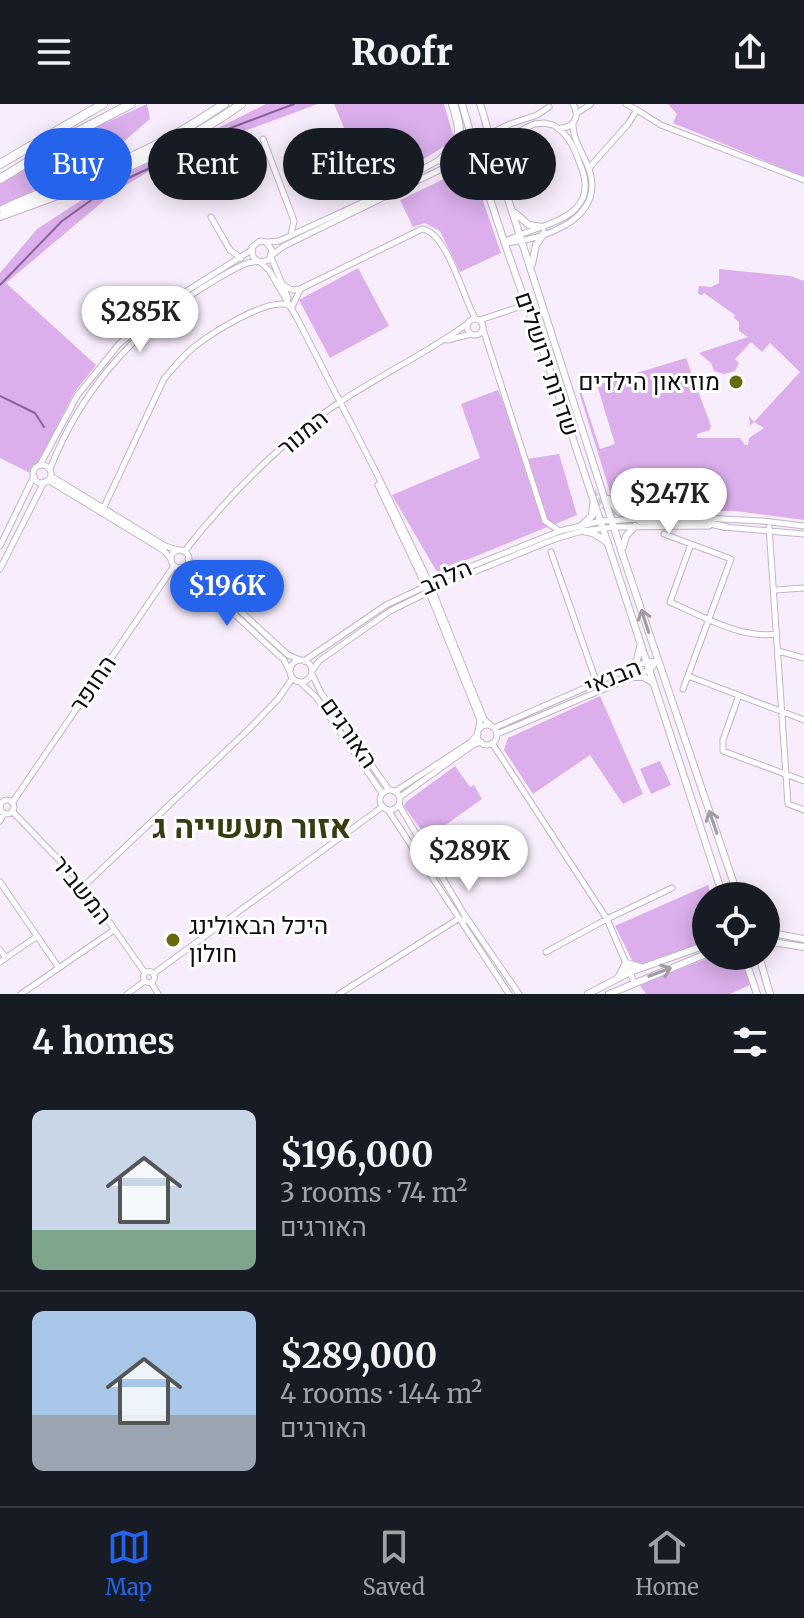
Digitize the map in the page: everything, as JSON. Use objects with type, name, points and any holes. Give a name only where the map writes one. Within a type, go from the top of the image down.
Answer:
[{"type":"highway","points":[[0,164],[103,104]]},
{"type":"highway","points":[[0,179],[75,133],[131,104]]},
{"type":"highway","points":[[0,214],[106,177],[150,158],[181,143],[228,108],[243,104]]},
{"type":"highway","points":[[453,104],[460,128]]},
{"type":"main road","name":"שדרות ירושלים","points":[[462,104],[503,243],[591,489],[718,882]]},
{"type":"main road","name":"שדרות ירושלים","points":[[480,104],[624,559],[733,882]]},
{"type":"main road","points":[[512,209],[525,223],[544,230],[536,245],[532,268]]},
{"type":"main road","points":[[602,487],[615,508],[639,521],[698,521],[726,527]]},
{"type":"main road","points":[[591,489],[592,511],[582,528],[608,543]]},
{"type":"main road","points":[[624,559],[624,542],[639,521]]},
{"type":"main road","points":[[630,668],[637,660],[640,639]]},
{"type":"main road","points":[[633,677],[649,679],[655,688]]},
{"type":"main road","points":[[780,935],[804,939]]},
{"type":"main road","points":[[780,943],[804,947]]},
{"type":"main road","points":[[588,994],[630,972],[692,950]]},
{"type":"main road","points":[[609,994],[692,959]]},
{"type":"main road","points":[[618,978],[626,963],[644,967]]},
{"type":"main road","points":[[749,970],[757,994]]},
{"type":"main road","points":[[763,970],[770,994]]},
{"type":"street","points":[[573,104],[577,113]]},
{"type":"street","points":[[503,243],[567,224],[586,206],[592,189],[589,168],[573,133],[573,123],[577,113],[591,104]]},
{"type":"street","points":[[626,104],[661,125],[804,180]]},
{"type":"street","points":[[504,128],[537,115],[550,105]]},
{"type":"street","points":[[544,230],[574,210],[586,188],[583,169],[571,143],[548,118],[550,105]]},
{"type":"street","points":[[589,168],[637,110]]},
{"type":"street","points":[[0,569],[84,401],[130,343],[177,304],[236,269],[271,256],[284,246],[534,124],[565,128],[573,123]]},
{"type":"street","points":[[267,150],[294,221],[290,236]]},
{"type":"street","points":[[0,546],[35,469],[77,396],[111,353],[155,313],[242,258],[257,242],[275,242],[308,228],[440,161]]},
{"type":"street","points":[[211,217],[230,250],[242,258]]},
{"type":"street","points":[[294,221],[308,228]]},
{"type":"street","points":[[280,285],[292,290],[300,289],[422,229],[436,234],[488,350],[545,521],[539,542],[551,552],[595,678],[592,685]]},
{"type":"street","points":[[104,507],[164,379],[176,364],[195,346],[277,298],[280,285],[271,246],[266,242]]},
{"type":"street","points":[[227,267],[230,250]]},
{"type":"street","points":[[251,250],[253,257],[269,270],[280,285],[340,402],[373,469],[394,524],[429,588],[484,719],[494,729]]},
{"type":"street","points":[[291,306],[300,289]]},
{"type":"street","points":[[519,307],[523,293]]},
{"type":"street","points":[[269,305],[280,303],[291,306]]},
{"type":"street","name":"המנור","points":[[171,559],[302,430],[340,402],[477,323],[519,307],[528,308]]},
{"type":"street","points":[[474,334],[477,323]]},
{"type":"street","points":[[474,334],[477,323]]},
{"type":"street","points":[[474,334],[488,350]]},
{"type":"street","name":"המנור","points":[[444,341],[474,334]]},
{"type":"street","points":[[34,476],[38,481],[48,477],[104,507],[165,546],[181,551],[197,571],[288,655],[310,665],[312,672],[307,681],[301,683],[291,676],[284,660],[193,576],[177,567],[163,550],[48,477],[40,465]]},
{"type":"street","points":[[614,523],[692,517],[769,526],[804,534]]},
{"type":"street","points":[[545,521],[560,531]]},
{"type":"street","points":[[614,523],[639,521]]},
{"type":"street","name":"הלהב","points":[[302,661],[386,605],[560,531],[614,523]]},
{"type":"street","points":[[769,526],[788,804],[804,810]]},
{"type":"street","points":[[726,527],[804,526]]},
{"type":"street","name":"הלהב","points":[[539,542],[582,528]]},
{"type":"street","points":[[664,534],[731,559],[683,689]]},
{"type":"street","points":[[551,552],[555,539]]},
{"type":"street","points":[[691,544],[670,602],[756,635],[776,634]]},
{"type":"street","name":"החופר","points":[[12,803],[177,567],[186,565],[188,559]]},
{"type":"street","points":[[423,576],[442,582],[434,600],[480,720],[478,732],[481,742]]},
{"type":"street","points":[[423,576],[418,593],[434,600]]},
{"type":"street","points":[[775,590],[804,588]]},
{"type":"street","name":"הלהב","points":[[312,672],[319,661],[418,593]]},
{"type":"street","points":[[778,651],[804,658]]},
{"type":"street","points":[[84,886],[250,728],[278,699],[291,676],[292,664],[302,661]]},
{"type":"street","name":"הבנאי","points":[[494,729],[633,677],[658,661]]},
{"type":"street","name":"הבנאי","points":[[494,729],[630,668],[648,666]]},
{"type":"street","name":"האורגים","points":[[312,672],[321,693],[392,793]]},
{"type":"street","points":[[688,676],[804,720]]},
{"type":"street","points":[[595,678],[602,680]]},
{"type":"street","name":"האורגים","points":[[301,683],[316,697],[392,793]]},
{"type":"street","points":[[739,695],[723,740],[723,751],[804,781]]},
{"type":"street","points":[[392,793],[471,742],[482,726],[494,729]]},
{"type":"street","points":[[494,729],[492,743],[607,919],[634,982]]},
{"type":"street","points":[[492,743],[473,745],[380,800],[509,994]]},
{"type":"street","points":[[392,793],[470,922],[519,994]]},
{"type":"street","points":[[0,821],[4,813],[1,804],[6,801],[12,803],[12,811],[4,813]]},
{"type":"street","points":[[158,994],[145,973],[153,974],[375,813],[399,805]]},
{"type":"street","name":"המשביר","points":[[12,811],[84,886],[145,973]]},
{"type":"street","points":[[375,813],[388,814],[395,819]]},
{"type":"street","points":[[0,882],[59,968]]},
{"type":"street","points":[[546,952],[672,888]]},
{"type":"street","points":[[339,994],[450,923],[470,922]]},
{"type":"street","points":[[21,994],[114,930]]},
{"type":"street","points":[[0,950],[3,960],[36,937]]},
{"type":"street","points":[[127,994],[154,979],[153,974]]},
{"type":"shaded area","points":[[147,104],[150,119],[132,134],[132,128],[94,128]]},
{"type":"shaded area","points":[[266,104],[318,104],[253,128],[218,128]]},
{"type":"shaded area","points":[[334,104],[444,104],[451,128],[440,128],[440,149],[424,159],[424,128],[344,128]]},
{"type":"shaded area","points":[[668,104],[804,104],[804,177],[673,123],[677,114]]},
{"type":"shaded area","points":[[148,163],[148,172],[132,182],[132,171]]},
{"type":"shaded area","points":[[24,169],[24,195],[0,206],[0,184]]},
{"type":"shaded area","points":[[440,181],[440,200],[483,200],[501,253],[460,272],[440,231],[425,223],[413,227],[400,200],[424,200],[424,189]]},
{"type":"shaded area","points":[[82,200],[105,200],[6,283],[96,365],[74,393],[39,462],[30,473],[0,458],[0,273],[37,229]]},
{"type":"shaded area","points":[[358,268],[389,326],[330,358],[299,300]]},
{"type":"shaded area","points":[[719,269],[790,276],[804,281],[804,520],[735,511],[633,511],[621,508],[611,495],[579,392],[600,449],[615,444],[597,385],[686,358],[711,426],[710,430],[697,434],[697,438],[740,438],[748,445],[749,438],[764,428],[754,422],[800,372],[770,343],[762,352],[751,342],[735,359],[739,363],[735,371],[724,374],[714,371],[711,363],[699,353],[748,337],[739,331],[735,315],[704,293],[698,294],[699,286],[711,287],[719,283]]},
{"type":"shaded area","points":[[498,390],[527,459],[559,454],[577,515],[437,572],[392,495],[480,458],[461,404]]},
{"type":"shaded area","points":[[600,696],[643,794],[623,804],[590,755],[533,794],[504,750],[508,738]]},
{"type":"shaded area","points":[[660,761],[671,785],[651,794],[640,769]]},
{"type":"shaded area","points":[[455,766],[470,787],[474,785],[482,799],[427,838],[404,806]]},
{"type":"shaded area","points":[[692,892],[692,947],[645,965],[633,962],[615,926]]},
{"type":"shaded area","points":[[692,964],[692,970],[745,970],[750,985],[730,994],[646,994],[639,984]]},
{"type":"waterway","points":[[0,285],[62,221],[111,186],[212,135],[294,104]]},
{"type":"waterway","points":[[0,396],[35,413],[44,427]]},
{"type":"tunnel","points":[[593,491],[608,510],[630,519]]},
{"type":"place","name":"מוזיאון הילדים","points":[[736,382]]},
{"type":"place","name":"היכל הבאולינג חולון","points":[[173,940]]},
{"type":"district","name":"אזור תעשייה ג","points":[[252,827]]}]
